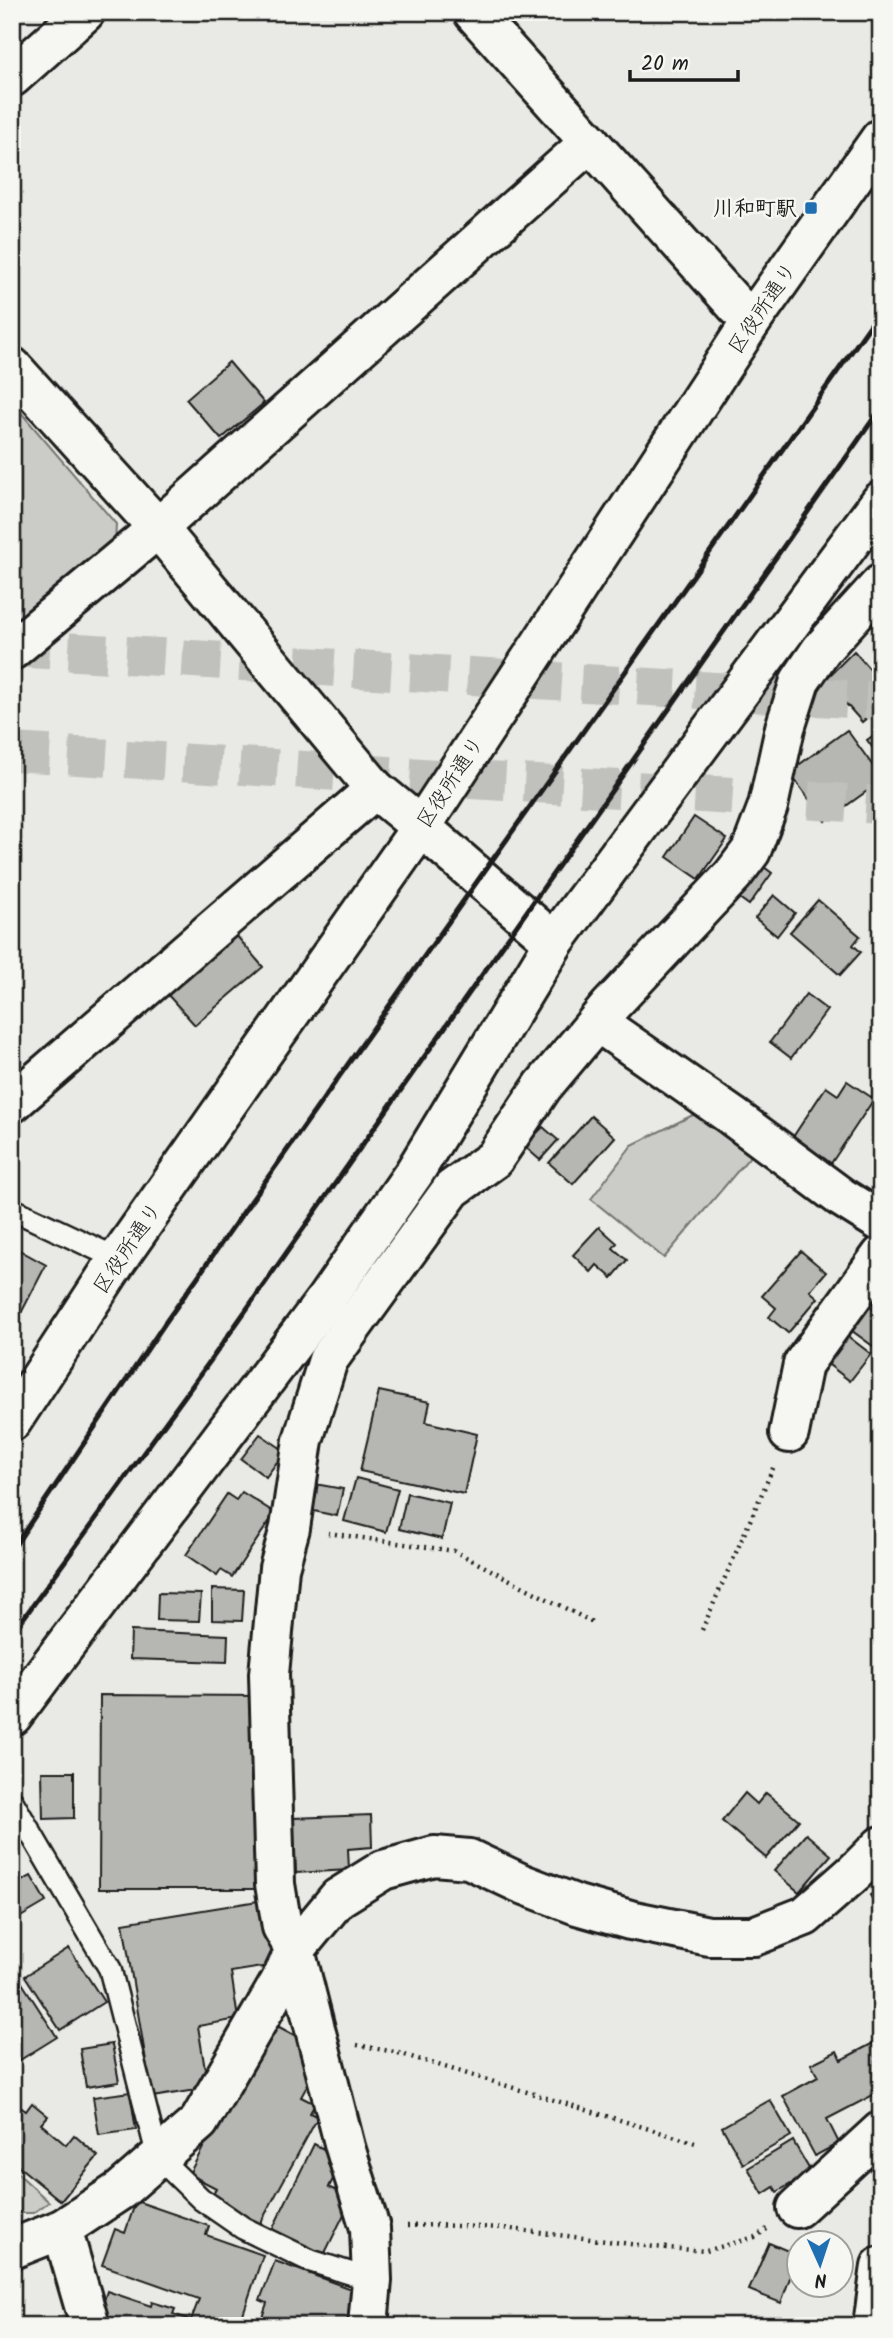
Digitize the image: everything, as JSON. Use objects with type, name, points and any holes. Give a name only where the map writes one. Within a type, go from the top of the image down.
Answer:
[{"type":"street","points":[[12,77],[85,12]]},
{"type":"street","points":[[473,12],[751,322]]},
{"type":"street","name":"区役所通り","points":[[12,1421],[118,1259],[421,827],[751,322],[881,138]]},
{"type":"street","points":[[12,650],[158,528],[590,142]]},
{"type":"street","points":[[12,367],[158,528],[375,789],[554,942]]},
{"type":"street","points":[[12,1716],[324,1302],[414,1173],[554,942],[881,501]]},
{"type":"street","points":[[368,2326],[372,2280],[370,2228],[345,2147],[295,1950],[282,1927],[275,1884],[270,1688],[279,1568],[290,1528],[303,1440],[328,1360],[452,1189],[494,1159],[543,1086],[597,1022],[733,875],[751,851],[768,806],[785,727],[800,681],[821,650],[881,583]]},
{"type":"street","points":[[12,1103],[375,789]]},
{"type":"street","points":[[597,1022],[732,1116],[841,1197],[881,1222]]},
{"type":"street","points":[[414,1173],[452,1189]]},
{"type":"street","points":[[789,1433],[803,1364],[881,1256]]},
{"type":"street","points":[[12,2249],[62,2229],[121,2190],[199,2122],[280,1982],[295,1950],[338,1898],[383,1870],[434,1856],[468,1859],[577,1905],[630,1920],[709,1936],[754,1936],[805,1916],[881,1846]]},
{"type":"street","points":[[797,2208],[881,2131]]},
{"type":"street","points":[[62,2229],[90,2326]]},
{"type":"street","points":[[873,2326],[881,2266]]},
{"type":"lane","points":[[12,1209],[118,1259]]},
{"type":"lane","points":[[12,1801],[110,1969],[159,2157],[201,2199],[243,2228],[311,2261],[372,2280]]},
{"type":"path","points":[[702,1630],[789,1433]]},
{"type":"path","points":[[290,1528],[454,1551],[592,1622]]},
{"type":"path","points":[[319,2039],[395,2052],[699,2144]]},
{"type":"path","points":[[370,2228],[435,2225],[503,2228],[706,2251],[755,2237],[797,2208]]},
{"type":"shaded area","points":[[12,402],[116,524],[115,543],[12,633]]},
{"type":"shaded area","points":[[703,1110],[758,1147],[664,1258],[591,1199],[632,1145]]},
{"type":"shaded area","points":[[12,2168],[49,2202],[33,2213],[12,2213]]},
{"type":"building","points":[[229,362],[264,403],[221,439],[186,399]]},
{"type":"building","points":[[854,651],[881,682],[881,706],[862,722],[825,680]]},
{"type":"building","points":[[847,730],[881,777],[881,781],[825,821],[789,772]]},
{"type":"building","points":[[881,730],[881,759],[867,740]]},
{"type":"building","points":[[694,817],[727,839],[699,879],[667,857]]},
{"type":"building","points":[[752,858],[772,873],[749,905],[731,892]]},
{"type":"building","points":[[774,895],[795,913],[777,936],[755,918]]},
{"type":"building","points":[[818,900],[860,936],[853,945],[861,952],[840,975],[790,932]]},
{"type":"building","points":[[236,935],[263,967],[195,1025],[167,994]]},
{"type":"building","points":[[806,994],[827,1010],[791,1058],[770,1042]]},
{"type":"building","points":[[847,1081],[874,1099],[830,1165],[791,1140],[826,1087],[838,1095]]},
{"type":"building","points":[[591,1116],[615,1137],[573,1184],[549,1163]]},
{"type":"building","points":[[543,1127],[558,1140],[540,1160],[524,1146]]},
{"type":"building","points":[[599,1227],[617,1243],[613,1248],[627,1260],[612,1278],[597,1265],[591,1272],[573,1255]]},
{"type":"building","points":[[12,1246],[46,1265],[16,1323],[12,1321]]},
{"type":"building","points":[[801,1251],[826,1272],[810,1291],[818,1298],[788,1333],[769,1317],[776,1308],[762,1296]]},
{"type":"building","points":[[862,1301],[878,1313],[881,1310],[881,1343],[877,1349],[844,1325]]},
{"type":"building","points":[[837,1328],[871,1354],[850,1381],[816,1355]]},
{"type":"building","points":[[379,1391],[430,1402],[426,1422],[477,1434],[464,1494],[360,1471]]},
{"type":"building","points":[[260,1434],[285,1451],[266,1477],[241,1459]]},
{"type":"building","points":[[356,1478],[398,1489],[386,1532],[344,1521]]},
{"type":"building","points":[[315,1484],[343,1489],[337,1516],[309,1510]]},
{"type":"building","points":[[242,1492],[275,1513],[232,1577],[221,1570],[217,1576],[186,1555],[227,1494],[236,1500]]},
{"type":"building","points":[[407,1493],[450,1503],[442,1539],[399,1529]]},
{"type":"building","points":[[212,1589],[244,1590],[242,1621],[212,1620]]},
{"type":"building","points":[[158,1593],[201,1594],[199,1621],[157,1620]]},
{"type":"building","points":[[131,1631],[228,1635],[227,1662],[130,1659]]},
{"type":"building","points":[[100,1695],[264,1696],[264,1889],[99,1889]]},
{"type":"building","points":[[42,1772],[74,1772],[74,1818],[43,1819]]},
{"type":"building","points":[[745,1793],[757,1804],[766,1793],[799,1820],[766,1858],[722,1821]]},
{"type":"building","points":[[371,1815],[372,1847],[348,1849],[349,1870],[296,1873],[293,1818]]},
{"type":"building","points":[[806,1834],[831,1855],[799,1892],[774,1871]]},
{"type":"building","points":[[31,1876],[46,1902],[12,1922],[12,1886]]},
{"type":"building","points":[[881,1889],[881,1913],[870,1895]]},
{"type":"building","points":[[270,1899],[281,1964],[231,1972],[238,2019],[198,2026],[208,2088],[152,2097],[123,1923]]},
{"type":"building","points":[[69,1948],[104,2002],[60,2030],[25,1976]]},
{"type":"building","points":[[22,1983],[57,2037],[12,2065],[12,1990]]},
{"type":"building","points":[[270,2022],[307,2042],[300,2054],[319,2064],[301,2097],[315,2104],[310,2113],[318,2117],[260,2224],[211,2198],[216,2188],[189,2174]]},
{"type":"building","points":[[881,2039],[881,2091],[827,2119],[839,2143],[815,2156],[783,2096],[818,2077],[811,2064],[837,2051],[841,2060]]},
{"type":"building","points":[[112,2044],[119,2082],[86,2087],[80,2049]]},
{"type":"building","points":[[130,2092],[136,2130],[99,2135],[93,2097]]},
{"type":"building","points":[[770,2100],[791,2136],[743,2164],[722,2127]]},
{"type":"building","points":[[15,2103],[26,2111],[32,2103],[48,2116],[41,2124],[66,2145],[74,2135],[98,2156],[61,2201],[12,2161],[12,2106]]},
{"type":"building","points":[[793,2141],[811,2172],[777,2192],[774,2187],[763,2194],[748,2168]]},
{"type":"building","points":[[314,2144],[343,2159],[329,2187],[352,2198],[323,2257],[271,2232]]},
{"type":"building","points":[[136,2201],[209,2226],[206,2235],[263,2255],[239,2326],[108,2326],[111,2318],[100,2314],[107,2291],[151,2306],[152,2302],[175,2309],[173,2314],[191,2320],[199,2299],[102,2265],[115,2229],[125,2233]]},
{"type":"building","points":[[769,2243],[784,2249],[784,2295],[781,2303],[749,2290]]},
{"type":"building","points":[[275,2261],[359,2292],[347,2326],[331,2326],[319,2321],[317,2326],[259,2326],[267,2303],[260,2300]]},
{"type":"tunnel","points":[[12,648],[881,701]]},
{"type":"tunnel","points":[[12,752],[881,805]]},
{"type":"railway","points":[[12,1550],[165,1323],[881,310]]},
{"type":"railway","points":[[12,1634],[213,1357],[881,408]]},
{"type":"place","name":"川和町駅","points":[[811,208]]}]
